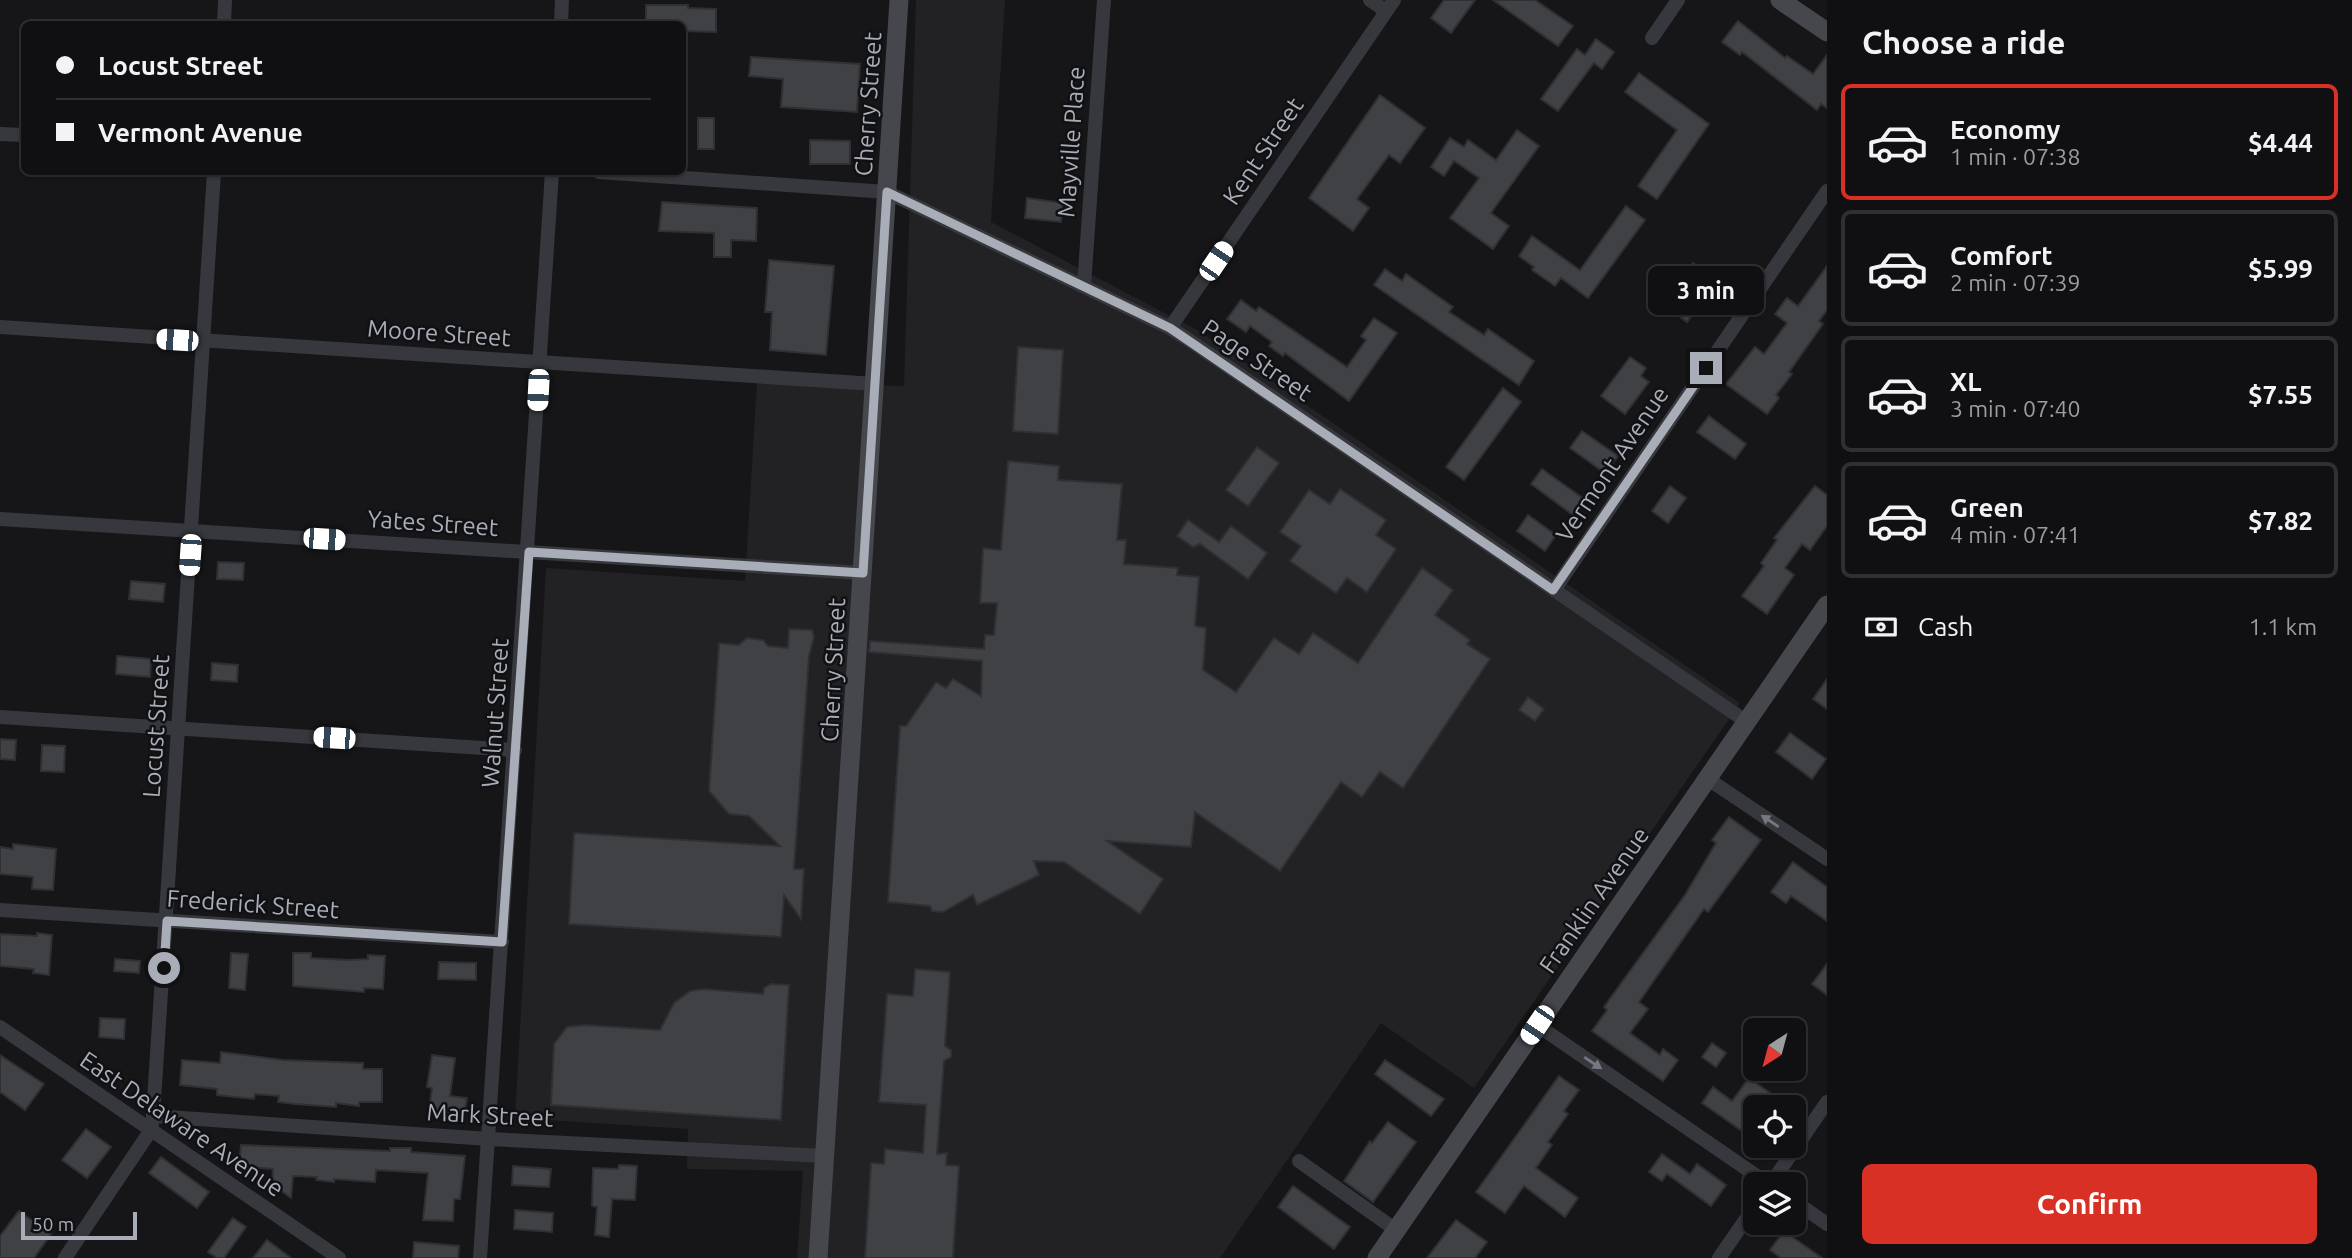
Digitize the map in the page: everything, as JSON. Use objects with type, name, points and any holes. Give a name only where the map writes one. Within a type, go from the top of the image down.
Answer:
[{"type":"main road","name":"Cherry Street","points":[[818,1258],[899,0]]},
{"type":"main road","points":[[1780,0],[1827,32]]},
{"type":"main road","name":"Franklin Avenue","points":[[1377,1258],[1827,605]]},
{"type":"street","points":[[223,21],[225,0]]},
{"type":"street","points":[[561,21],[562,0]]},
{"type":"street","name":"Mayville Place","points":[[1084,286],[1104,0]]},
{"type":"street","points":[[1370,0],[1390,6]]},
{"type":"street","points":[[1652,38],[1678,0]]},
{"type":"street","name":"Kent Street","points":[[1170,328],[1390,6]]},
{"type":"street","points":[[0,134],[21,135]]},
{"type":"street","name":"Locust Street","points":[[65,1258],[152,1123],[214,175]]},
{"type":"street","name":"Walnut Street","points":[[480,1258],[529,552],[552,175]]},
{"type":"street","name":"Page Street","points":[[642,175],[887,192],[1170,328],[1747,722]]},
{"type":"street","name":"Vermont Avenue","points":[[1553,590],[1827,191]]},
{"type":"street","name":"Moore Street","points":[[0,327],[875,383]]},
{"type":"street","name":"Yates Street","points":[[0,519],[863,573]]},
{"type":"street","points":[[0,717],[515,750]]},
{"type":"street","points":[[1708,779],[1827,859]]},
{"type":"street","name":"Frederick Street","points":[[0,911],[502,942]]},
{"type":"street","points":[[1537,1025],[1751,1172]]},
{"type":"street","name":"East Delaware Avenue","points":[[0,1027],[152,1123],[339,1258]]},
{"type":"street","points":[[1779,1172],[1827,1102]]},
{"type":"street","name":"Mark Street","points":[[152,1123],[824,1156]]},
{"type":"street","points":[[1299,1161],[1396,1230]]},
{"type":"street","points":[[1806,1209],[1827,1224]]},
{"type":"street","points":[[1719,1258],[1743,1223]]},
{"type":"shaded area","points":[[916,0],[1005,0],[991,222],[1199,331],[1740,703],[1474,1088],[1381,1023],[1220,1258],[797,1258],[803,1171],[687,1169],[688,1129],[515,1118],[546,568],[745,581],[757,382],[904,386]]},
{"type":"building","points":[[1444,0],[1475,0],[1451,33],[1431,18]]},
{"type":"building","points":[[1493,0],[1535,0],[1573,26],[1558,46]]},
{"type":"building","points":[[646,5],[688,5],[688,8],[716,9],[716,32],[686,31],[686,21],[646,21]]},
{"type":"building","points":[[1738,21],[1785,58],[1787,56],[1813,74],[1827,55],[1827,108],[1821,104],[1817,110],[1742,52],[1740,55],[1722,42]]},
{"type":"building","points":[[1596,39],[1614,52],[1602,69],[1594,63],[1558,111],[1541,99],[1577,49],[1585,55]]},
{"type":"building","points":[[751,57],[860,64],[857,112],[781,107],[783,79],[749,76]]},
{"type":"building","points":[[1639,73],[1709,124],[1657,199],[1638,186],[1677,130],[1625,92]]},
{"type":"building","points":[[1380,95],[1425,128],[1400,163],[1389,155],[1357,199],[1369,208],[1353,231],[1309,198]]},
{"type":"building","points":[[698,118],[714,118],[714,149],[698,149]]},
{"type":"building","points":[[1517,130],[1539,146],[1491,213],[1509,226],[1493,249],[1450,218],[1479,178],[1454,161],[1444,176],[1431,167],[1450,138],[1464,147],[1468,140],[1496,160]]},
{"type":"building","points":[[810,140],[850,141],[850,164],[810,164]]},
{"type":"building","points":[[1027,198],[1063,203],[1061,222],[1025,218]]},
{"type":"building","points":[[662,202],[757,208],[756,241],[731,240],[731,257],[714,257],[714,233],[659,231]]},
{"type":"building","points":[[1626,206],[1645,220],[1588,298],[1561,278],[1555,286],[1532,270],[1534,267],[1519,256],[1532,236],[1580,270]]},
{"type":"building","points":[[769,260],[834,266],[826,355],[770,350],[772,312],[765,312]]},
{"type":"building","points":[[1693,263],[1717,280],[1687,322],[1664,305]]},
{"type":"building","points":[[1827,266],[1827,310],[1819,321],[1823,324],[1789,372],[1792,374],[1776,395],[1779,398],[1767,414],[1726,384],[1755,347],[1764,354],[1787,323],[1775,314],[1787,298],[1798,306]]},
{"type":"building","points":[[1385,269],[1402,281],[1406,274],[1453,307],[1449,312],[1484,335],[1488,329],[1534,361],[1519,385],[1374,285]]},
{"type":"building","points":[[1241,300],[1256,311],[1259,307],[1347,367],[1366,340],[1361,336],[1374,318],[1397,333],[1349,401],[1285,353],[1283,356],[1269,346],[1272,342],[1250,326],[1246,332],[1227,319]]},
{"type":"building","points":[[1018,347],[1063,350],[1058,434],[1013,431]]},
{"type":"building","points":[[1630,357],[1646,368],[1641,376],[1649,382],[1625,414],[1601,396]]},
{"type":"building","points":[[1503,388],[1521,402],[1464,480],[1446,467]]},
{"type":"building","points":[[1709,416],[1746,444],[1735,459],[1697,432]]},
{"type":"building","points":[[1582,431],[1618,456],[1605,473],[1570,448]]},
{"type":"building","points":[[1257,447],[1279,463],[1248,506],[1226,490]]},
{"type":"building","points":[[1008,461],[1059,466],[1058,480],[1122,484],[1117,540],[1126,540],[1124,564],[1178,568],[1177,575],[1199,577],[1195,626],[1206,628],[1203,670],[1236,692],[1274,638],[1299,654],[1313,633],[1358,663],[1422,568],[1453,590],[1435,615],[1470,640],[1467,644],[1490,659],[1403,788],[1380,772],[1362,797],[1341,782],[1280,871],[1195,812],[1191,847],[1107,841],[1163,879],[1140,914],[1064,862],[1034,861],[1039,875],[977,905],[973,895],[943,912],[932,911],[930,906],[888,902],[900,726],[906,726],[936,682],[946,688],[953,679],[981,696],[982,661],[869,652],[870,641],[984,649],[985,635],[994,635],[997,603],[980,603],[983,548],[1001,550]]},
{"type":"building","points":[[1542,469],[1584,499],[1573,515],[1531,484]]},
{"type":"building","points":[[1670,486],[1686,498],[1668,523],[1652,511]]},
{"type":"building","points":[[1815,486],[1827,495],[1827,526],[1810,550],[1802,544],[1785,568],[1794,575],[1767,614],[1742,596],[1764,566],[1761,563],[1777,540],[1774,538]]},
{"type":"building","points":[[1340,489],[1386,520],[1376,535],[1396,549],[1367,592],[1347,578],[1336,593],[1290,561],[1301,546],[1280,532],[1309,490],[1330,504]]},
{"type":"building","points":[[1528,515],[1556,535],[1545,551],[1517,531]]},
{"type":"building","points":[[1188,520],[1219,542],[1231,526],[1267,553],[1248,579],[1200,544],[1193,547],[1177,536]]},
{"type":"building","points":[[218,562],[244,563],[243,580],[217,579]]},
{"type":"building","points":[[131,581],[165,584],[163,602],[129,599]]},
{"type":"building","points":[[789,629],[812,630],[814,637],[809,656],[794,869],[804,869],[801,919],[784,895],[781,937],[569,924],[574,833],[780,846],[749,816],[729,814],[709,791],[719,643],[739,645],[747,638],[763,640],[768,646],[788,648]]},
{"type":"building","points":[[117,656],[151,659],[150,677],[116,674]]},
{"type":"building","points":[[212,663],[238,665],[237,682],[211,680]]},
{"type":"building","points":[[1827,679],[1827,709],[1813,699]]},
{"type":"building","points":[[1528,697],[1544,709],[1535,721],[1519,710]]},
{"type":"building","points":[[1790,733],[1826,759],[1812,779],[1776,752]]},
{"type":"building","points":[[0,739],[16,740],[15,760],[0,759]]},
{"type":"building","points":[[42,745],[65,746],[64,772],[41,771]]},
{"type":"building","points":[[1729,817],[1761,840],[1708,912],[1704,909],[1639,1002],[1648,1009],[1630,1033],[1660,1055],[1663,1049],[1678,1060],[1663,1081],[1592,1031],[1607,1010],[1604,1007],[1685,895],[1716,843],[1712,840]]},
{"type":"building","points":[[13,844],[56,849],[53,890],[32,889],[33,877],[0,874],[0,847],[13,849]]},
{"type":"building","points":[[1793,862],[1827,887],[1827,921],[1791,896],[1786,903],[1771,892]]},
{"type":"building","points":[[37,933],[52,935],[49,975],[33,973],[34,969],[0,966],[0,934],[37,936]]},
{"type":"building","points":[[231,953],[248,954],[245,990],[229,988]]},
{"type":"building","points":[[293,953],[311,953],[311,958],[348,960],[368,959],[368,955],[385,956],[383,989],[364,988],[364,992],[293,986]]},
{"type":"building","points":[[115,959],[140,961],[139,973],[114,971]]},
{"type":"building","points":[[439,962],[476,963],[476,980],[438,979]]},
{"type":"building","points":[[1827,964],[1827,995],[1812,984]]},
{"type":"building","points":[[915,969],[950,972],[945,1046],[951,1050],[951,1057],[944,1061],[937,1154],[947,1153],[946,1165],[959,1166],[953,1258],[865,1258],[871,1163],[884,1164],[885,1149],[923,1153],[926,1105],[879,1102],[887,994],[913,996]]},
{"type":"building","points":[[771,984],[789,985],[781,1120],[551,1105],[554,1044],[567,1027],[585,1025],[660,1030],[674,1003],[690,991],[704,989],[763,994],[764,988]]},
{"type":"building","points":[[100,1018],[125,1019],[124,1039],[99,1037]]},
{"type":"building","points":[[1712,1043],[1726,1053],[1716,1067],[1702,1057]]},
{"type":"building","points":[[221,1052],[283,1060],[363,1063],[363,1069],[382,1069],[382,1102],[359,1102],[359,1106],[336,1103],[336,1107],[295,1104],[278,1102],[279,1096],[255,1094],[254,1099],[217,1095],[217,1089],[180,1085],[182,1060],[220,1063]]},
{"type":"building","points":[[0,1055],[44,1084],[25,1110],[0,1092]]},
{"type":"building","points":[[432,1055],[455,1058],[450,1096],[467,1098],[464,1116],[429,1112],[432,1088],[427,1087]]},
{"type":"building","points":[[1385,1060],[1444,1099],[1431,1116],[1375,1074]]},
{"type":"building","points":[[1559,1076],[1579,1090],[1564,1111],[1568,1114],[1548,1142],[1552,1145],[1536,1168],[1578,1198],[1565,1217],[1524,1186],[1505,1213],[1476,1192]]},
{"type":"building","points":[[1746,1082],[1755,1082],[1773,1095],[1743,1095],[1743,1132],[1702,1103],[1713,1087],[1732,1101]]},
{"type":"building","points":[[1388,1122],[1416,1142],[1373,1202],[1344,1181],[1370,1141],[1372,1143]]},
{"type":"building","points":[[86,1129],[111,1147],[87,1178],[62,1160]]},
{"type":"building","points":[[241,1145],[390,1151],[390,1148],[411,1148],[411,1152],[465,1156],[460,1199],[454,1199],[453,1221],[423,1220],[428,1173],[376,1170],[375,1182],[334,1179],[334,1182],[316,1180],[317,1177],[293,1176],[291,1198],[272,1184],[273,1169],[239,1166]]},
{"type":"building","points":[[1662,1154],[1690,1174],[1697,1164],[1726,1185],[1711,1206],[1667,1174],[1662,1181],[1649,1172]]},
{"type":"building","points":[[161,1157],[209,1192],[197,1208],[149,1173]]},
{"type":"building","points":[[619,1165],[637,1166],[635,1200],[612,1199],[609,1237],[595,1235],[597,1207],[592,1206],[593,1168],[618,1169]]},
{"type":"building","points":[[513,1166],[551,1169],[549,1187],[512,1185]]},
{"type":"building","points":[[1293,1186],[1350,1227],[1334,1249],[1278,1207]]},
{"type":"building","points":[[515,1210],[553,1213],[552,1232],[514,1229]]},
{"type":"building","points":[[19,1211],[51,1234],[34,1258],[0,1258],[0,1236]]},
{"type":"building","points":[[233,1218],[246,1227],[224,1258],[217,1258],[208,1252]]},
{"type":"building","points":[[1456,1220],[1487,1242],[1475,1258],[1427,1258]]},
{"type":"building","points":[[1781,1235],[1790,1235],[1822,1258],[1781,1258],[1770,1250]]},
{"type":"building","points":[[267,1240],[291,1258],[253,1258]]},
{"type":"building","points":[[414,1242],[459,1246],[458,1258],[413,1258]]},
{"type":"route","points":[[164,968],[167,921],[502,942],[529,552],[863,573],[887,192],[1170,328],[1553,590],[1706,368]]}]
